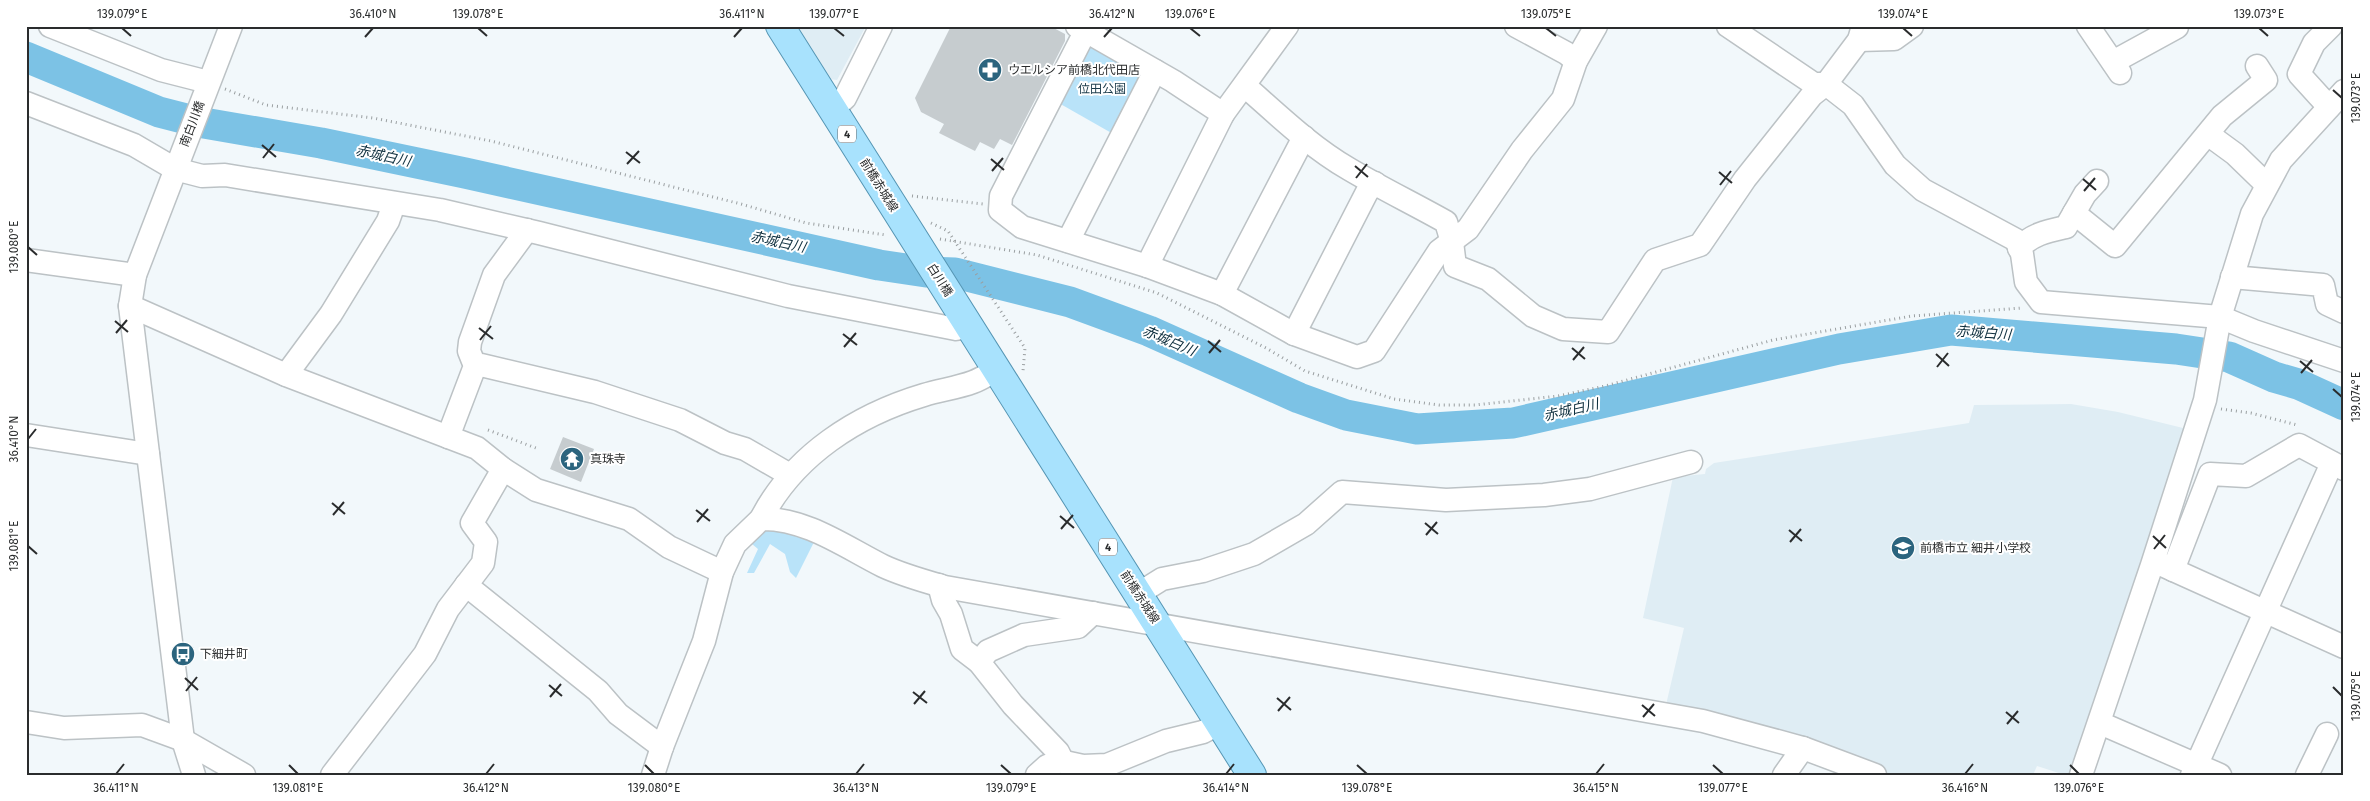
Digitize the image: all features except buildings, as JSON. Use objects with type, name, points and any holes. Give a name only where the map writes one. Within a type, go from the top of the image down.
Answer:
[{"type":"main road","name":"前橋赤城線","points":[[780,26],[832,110],[918,232]]},
{"type":"main road","name":"白川橋","points":[[918,232],[966,323]]},
{"type":"main road","name":"前橋赤城線","points":[[966,323],[1252,775]]},
{"type":"street","points":[[50,26],[161,70],[207,85]]},
{"type":"street","name":"南白川橋","points":[[194,775],[183,740],[130,306],[135,275],[231,26]]},
{"type":"street","points":[[832,110],[844,98],[881,26]]},
{"type":"street","points":[[1146,266],[1223,114],[1287,26]]},
{"type":"street","points":[[1516,26],[1566,53],[1576,61]]},
{"type":"street","points":[[1223,114],[1155,71],[1081,29],[1001,196],[999,206],[1003,214],[1022,227],[1146,266],[1222,294],[1294,334],[1357,357],[1374,350],[1439,251],[1468,229],[1522,150],[1563,99],[1576,61],[1596,26]]},
{"type":"street","points":[[1728,26],[1814,84],[1826,84],[1852,105],[1895,165],[1923,190],[2016,240],[2022,254],[2026,282],[2041,302],[2220,321],[2344,361]]},
{"type":"street","points":[[1245,86],[1304,137],[1349,169],[1446,222],[1452,242],[1455,266],[1488,279],[1533,316],[1563,329],[1608,332],[1655,260],[1700,245],[1745,178],[1812,95],[1826,84],[1861,33],[1894,39],[1912,26]]},
{"type":"street","points":[[2088,26],[2116,68],[2177,27]]},
{"type":"street","points":[[2329,107],[2299,74],[2314,44],[2331,26]]},
{"type":"street","points":[[2074,213],[2114,246],[2209,134],[2222,116],[2266,80],[2257,66]]},
{"type":"street","points":[[1068,242],[1155,71]]},
{"type":"street","points":[[2163,566],[2204,403],[2220,321],[2252,214],[2281,160],[2344,91]]},
{"type":"street","points":[[26,103],[134,145],[202,176],[225,175],[440,210],[788,296],[956,329],[966,323]]},
{"type":"street","points":[[2209,134],[2235,154],[2267,185]]},
{"type":"street","points":[[1222,294],[1304,137]]},
{"type":"street","points":[[2019,248],[2026,240],[2039,234],[2066,227],[2085,194],[2097,181]]},
{"type":"street","points":[[1294,334],[1367,192],[1375,183]]},
{"type":"street","points":[[286,375],[331,314],[388,222],[394,204]]},
{"type":"street","points":[[452,427],[475,366],[469,351],[470,342],[494,275],[527,230]]},
{"type":"street","points":[[26,260],[135,275]]},
{"type":"street","points":[[2232,277],[2323,285],[2327,304],[2344,312]]},
{"type":"street","points":[[130,306],[286,375],[452,427],[503,469],[536,490],[629,519],[669,546],[722,572]]},
{"type":"street","points":[[475,366],[481,365],[596,392],[680,420],[725,443],[745,448],[790,475]]},
{"type":"street","points":[[653,775],[662,746],[704,641],[722,572],[734,544],[762,519],[790,475],[816,451],[850,426],[923,395],[973,382],[996,370]]},
{"type":"street","points":[[26,435],[148,454]]},
{"type":"street","points":[[2081,775],[2163,566],[2210,474],[2246,476],[2299,445],[2338,466],[2266,612],[2194,770]]},
{"type":"street","points":[[1138,594],[1162,579],[1203,570],[1254,554],[1306,524],[1342,492],[1446,500],[1536,495],[1590,490],[1691,462]]},
{"type":"street","points":[[332,775],[425,654],[448,609],[483,563],[486,542],[472,523],[503,469]]},
{"type":"street","points":[[762,519],[775,519],[813,530],[884,567],[939,586],[1703,721],[1804,748],[1875,775]]},
{"type":"street","points":[[2163,566],[2344,647]]},
{"type":"street","points":[[466,585],[598,691],[618,714],[662,746]]},
{"type":"street","points":[[939,586],[943,600],[952,614],[962,649],[979,662],[1013,704],[1074,767]]},
{"type":"street","points":[[979,662],[988,651],[1024,636],[1078,627],[1093,613]]},
{"type":"street","points":[[26,722],[64,728],[142,725],[183,740],[244,775]]},
{"type":"street","points":[[1037,775],[1047,766],[1074,767],[1107,764],[1166,741],[1203,732],[1220,723]]},
{"type":"street","points":[[2100,723],[2194,770],[2220,775]]},
{"type":"street","points":[[2307,775],[2327,734]]},
{"type":"street","points":[[1784,775],[1804,748]]},
{"type":"path","points":[[207,85],[266,105],[373,118],[491,141],[731,202],[806,224],[878,235],[948,231],[1025,348],[1023,373]]},
{"type":"path","points":[[904,194],[963,204],[999,206]]},
{"type":"path","points":[[918,232],[955,241],[1037,256],[1157,293],[1266,348],[1305,371],[1394,399],[1439,405],[1475,406],[1558,396],[1613,384],[1772,340],[1912,316],[2025,308],[2041,302]]},
{"type":"path","points":[[2204,403],[2251,413],[2304,428]]},
{"type":"path","points":[[452,427],[536,448]]},
{"type":"shaded area","points":[[794,26],[866,26],[837,80],[829,79]]},
{"type":"shaded area","name":"前橋市立 細井小学校","points":[[2071,404],[2118,412],[2187,429],[2074,775],[2065,775],[2037,766],[2033,775],[1893,775],[1841,754],[1665,709],[1684,628],[1643,618],[1673,477],[1705,474],[1706,469],[1714,463],[1969,423],[1974,405]]},
{"type":"green space","name":"位田公園","points":[[1095,47],[1139,73],[1142,77],[1115,135],[1057,102],[1089,48]]},
{"type":"green space","points":[[768,526],[817,536],[796,578],[790,572],[785,554],[770,544],[754,573],[747,573],[758,549],[746,539]]},
{"type":"waterway","name":"赤城白川","points":[[26,57],[159,112],[198,122],[321,143],[465,173],[879,265],[926,272],[955,273],[1070,302],[1149,331],[1299,398],[1346,415],[1417,429],[1513,423],[1839,349],[1951,330],[2176,349],[2229,357],[2274,377],[2298,384],[2344,405]]},
{"type":"place","name":"ウエルシア前橋北代田店","points":[[990,70]]},
{"type":"place","name":"真珠寺","points":[[572,459]]},
{"type":"place","name":"前橋市立 細井小学校","points":[[1903,548]]},
{"type":"place","name":"下細井町","points":[[183,654]]}]
